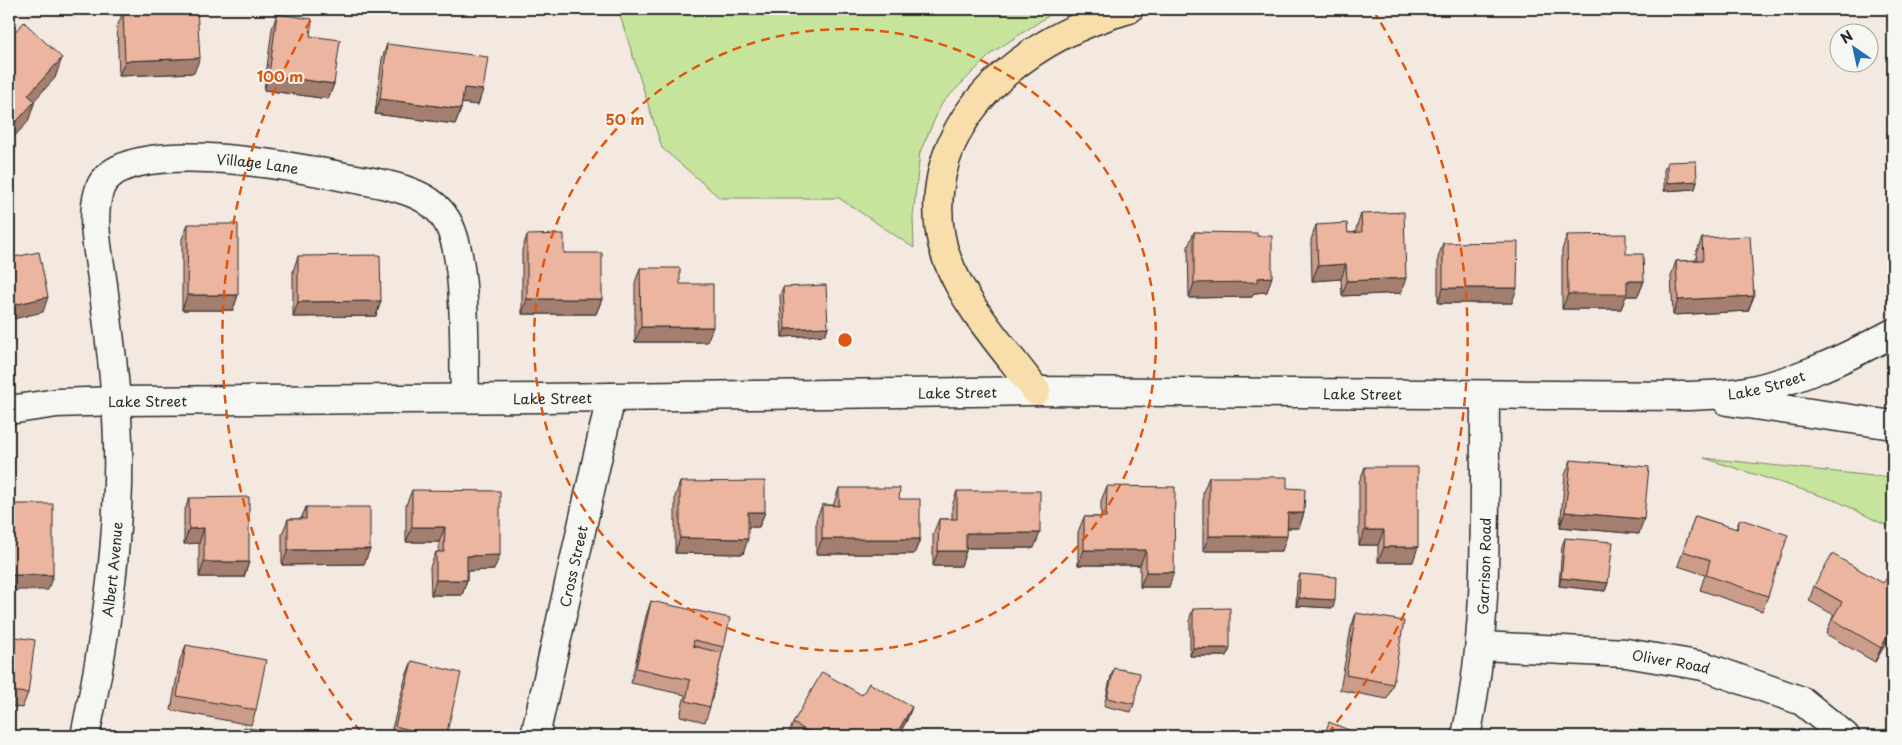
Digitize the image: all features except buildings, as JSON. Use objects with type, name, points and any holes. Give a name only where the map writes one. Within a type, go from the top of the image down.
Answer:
[{"type":"highway","points":[[1036,391],[969,302],[947,258],[939,217],[942,170],[955,134],[979,99],[995,82],[1034,52],[1056,39],[1098,19],[1130,9]]},
{"type":"street","name":"Village Lane","points":[[116,401],[96,242],[96,206],[99,190],[106,176],[122,168],[145,160],[178,157],[295,167],[392,186],[413,193],[437,208],[447,220],[461,264],[465,398]]},
{"type":"street","name":"Lake Street","points":[[9,410],[57,403],[116,401],[1036,391],[1688,396],[1734,393],[1774,384],[1832,363],[1893,333]]},
{"type":"street","name":"Garrison Road","points":[[1466,736],[1481,646],[1484,580],[1485,395]]},
{"type":"street","points":[[1688,396],[1893,425]]},
{"type":"street","name":"Cross Street","points":[[536,736],[612,397]]},
{"type":"street","name":"Albert Avenue","points":[[84,736],[107,618],[115,550],[118,442],[116,401]]},
{"type":"street","name":"Oliver Road","points":[[1481,646],[1626,653],[1704,666],[1802,702],[1845,736]]},
{"type":"green space","points":[[618,9],[1059,9],[993,52],[942,103],[920,152],[913,217],[914,248],[839,198],[720,198],[662,148]]},
{"type":"green space","points":[[1704,458],[1893,478],[1893,529],[1837,501]]}]
